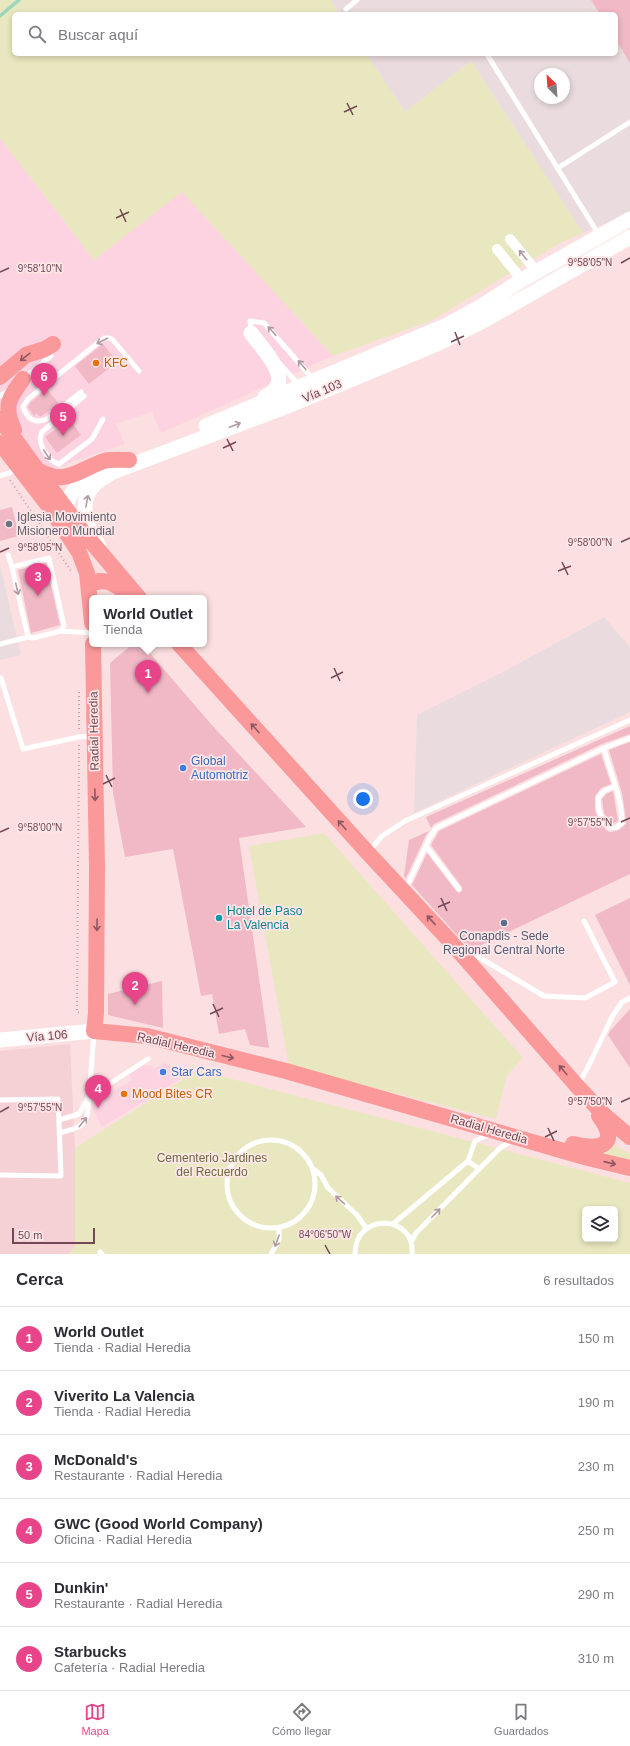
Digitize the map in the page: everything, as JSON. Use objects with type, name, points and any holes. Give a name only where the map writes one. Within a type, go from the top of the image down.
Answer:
[{"type":"main road","name":"Vía 103","points":[[66,510],[76,488],[87,477],[96,472],[171,443],[191,433],[445,326],[531,278],[630,219]]},
{"type":"main road","points":[[285,407],[298,400],[307,385],[333,386],[354,372],[452,331],[524,291],[531,278],[543,280],[598,246],[630,229]]},
{"type":"main road","name":"Vía 103","points":[[118,573],[94,539],[86,519],[86,500],[93,486],[113,472],[285,407],[409,356],[478,324],[630,236]]},
{"type":"main road","points":[[191,433],[272,393],[279,385],[279,374],[251,333]]},
{"type":"main road","points":[[0,377],[26,355],[45,349],[52,350]]},
{"type":"main road","points":[[21,471],[24,452],[10,422],[8,406],[9,399],[23,378]]},
{"type":"main road","points":[[0,419],[24,452]]},
{"type":"main road","points":[[0,443],[72,539]]},
{"type":"main road","points":[[21,471],[55,478],[64,477],[105,461],[129,460]]},
{"type":"main road","points":[[21,471],[66,510],[136,595]]},
{"type":"main road","points":[[66,510],[67,523],[72,539],[87,573],[90,595]]},
{"type":"main road","points":[[89,585],[100,581],[112,583],[127,595]]},
{"type":"main road","name":"Radial Heredia","points":[[93,647],[86,736],[97,867],[96,1013],[94,1031],[147,1036],[294,1074],[630,1168]]},
{"type":"main road","points":[[182,647],[368,853],[450,941],[577,1086],[605,1116],[630,1137]]},
{"type":"main road","name":"Vía 106","points":[[0,1040],[94,1031]]},
{"type":"main road","points":[[294,1074],[355,1085],[586,1147],[595,1148],[603,1145],[608,1140],[609,1132],[606,1124],[577,1086]]},
{"type":"street","points":[[510,239],[531,278]]},
{"type":"street","points":[[497,249],[531,278]]},
{"type":"lane","points":[[346,9],[354,1]]},
{"type":"lane","points":[[488,56],[600,236]]},
{"type":"lane","points":[[558,168],[630,122]]},
{"type":"lane","points":[[250,321],[264,323],[307,385],[251,333],[250,321]]},
{"type":"lane","points":[[103,419],[92,439],[59,464],[53,463],[49,458],[39,438],[42,432],[82,394],[48,419],[42,421],[32,421],[28,418],[23,408],[28,398],[104,338],[114,340],[139,371]]},
{"type":"lane","points":[[0,396],[23,378],[52,350]]},
{"type":"lane","points":[[0,476],[21,471]]},
{"type":"lane","points":[[8,555],[28,636]]},
{"type":"lane","points":[[12,567],[49,558],[64,626],[61,631]]},
{"type":"lane","points":[[0,644],[28,636],[33,638],[61,631],[89,633]]},
{"type":"lane","points":[[1,678],[23,750],[86,736]]},
{"type":"lane","points":[[368,853],[382,836],[405,821],[630,720]]},
{"type":"lane","points":[[404,892],[436,828],[604,748],[630,738]]},
{"type":"lane","points":[[604,748],[616,786],[622,814],[622,823],[617,827],[610,828],[601,817],[598,810],[598,798],[604,791],[616,786]]},
{"type":"lane","points":[[426,846],[459,889]]},
{"type":"lane","points":[[450,941],[544,996],[585,998],[615,982],[584,921]]},
{"type":"lane","points":[[577,1086],[587,1069],[612,1016],[622,1002],[630,998]]},
{"type":"lane","points":[[59,1133],[79,1128],[87,1117],[94,1031]]},
{"type":"lane","points":[[59,1120],[79,1114],[89,1098],[148,1059]]},
{"type":"lane","points":[[0,1100],[58,1099],[61,1176],[0,1176]]},
{"type":"lane","points":[[393,1224],[468,1161],[474,1141],[496,1131]]},
{"type":"lane","points":[[411,1242],[416,1233],[500,1148],[517,1137]]},
{"type":"lane","points":[[274,1141],[290,1144],[307,1158],[312,1168],[315,1180],[314,1193],[310,1206],[302,1216],[291,1224],[279,1228],[257,1226],[247,1221],[232,1205],[228,1195],[227,1184],[233,1163],[239,1154],[248,1147],[258,1143],[274,1141]]},
{"type":"lane","points":[[468,1161],[479,1170]]},
{"type":"lane","points":[[312,1168],[321,1175],[328,1188],[357,1215],[366,1228]]},
{"type":"lane","points":[[355,1254],[355,1246],[359,1236],[366,1228],[375,1224],[384,1223],[393,1224],[401,1228],[407,1234],[411,1242],[412,1254]]},
{"type":"lane","points":[[271,1254],[279,1240],[279,1228]]},
{"type":"path","points":[[21,471],[75,577]]},
{"type":"path","points":[[79,684],[86,736],[77,1012],[81,1013]]},
{"type":"shaded area","points":[[330,0],[630,0],[630,213],[583,233],[471,61],[405,112],[367,56],[618,56],[618,12],[339,12]]},
{"type":"shaded area","points":[[0,138],[94,260],[182,191],[333,356],[161,433],[152,412],[116,424],[125,444],[48,470],[0,405]]},
{"type":"shaded area","points":[[0,565],[21,655],[0,660]]},
{"type":"shaded area","points":[[604,617],[630,647],[630,712],[414,813],[417,715],[503,672]]},
{"type":"shaded area","points":[[70,1044],[75,1148],[75,1246],[69,1254],[0,1254],[0,1051]]},
{"type":"shaded area","points":[[164,1063],[171,1065],[179,1080],[102,1127],[90,1104],[132,1080],[129,1074],[144,1065],[152,1066],[154,1069]]},
{"type":"green space","points":[[0,0],[330,0],[339,12],[12,12],[12,56],[367,56],[405,112],[471,61],[583,233],[560,243],[431,321],[333,356],[182,192],[94,260],[0,138]]},
{"type":"green space","points":[[324,833],[523,1058],[507,1075],[496,1119],[289,1066],[249,846]]},
{"type":"green space","name":"Cementerio Jardines del Recuerdo","points":[[198,1070],[630,1183],[630,1254],[69,1254],[75,1246],[75,1148]]},
{"type":"green space","points":[[608,1141],[630,1154],[630,1166],[591,1158]]},
{"type":"building","points":[[591,0],[630,0],[630,63],[618,43],[618,12],[599,12]]},
{"type":"building","name":"KFC","points":[[103,344],[117,362],[89,384],[75,366]]},
{"type":"building","points":[[47,389],[59,404],[40,417],[37,413],[34,416],[28,407],[31,402]]},
{"type":"building","points":[[67,416],[81,435],[57,453],[45,437],[60,426],[58,423]]},
{"type":"building","name":"Iglesia Movimiento Misionero Mundial","points":[[12,507],[19,536],[0,541],[0,510]]},
{"type":"building","points":[[46,563],[60,625],[31,633],[18,570]]},
{"type":"building","points":[[129,647],[145,647],[211,724],[306,827],[239,838],[269,1048],[250,1045],[245,1029],[219,1034],[212,994],[201,996],[173,849],[125,857],[113,793],[110,663]]},
{"type":"building","points":[[630,726],[630,734],[602,744],[434,824],[431,828],[426,817]]},
{"type":"building","points":[[630,742],[630,874],[473,949],[467,946],[412,885],[427,853],[456,891],[459,893],[462,891],[462,887],[431,845],[439,831],[601,754],[611,784],[601,788],[595,796],[595,811],[600,823],[607,831],[611,832],[619,830],[626,824],[625,813],[622,793],[609,750]]},
{"type":"building","points":[[613,791],[618,821],[611,824],[604,813],[602,799],[606,794]]},
{"type":"building","points":[[429,831],[406,878],[404,876],[409,840]]},
{"type":"building","points":[[630,898],[630,985],[595,915]]},
{"type":"building","points":[[162,981],[163,1028],[108,1015],[108,994]]},
{"type":"building","points":[[630,1009],[630,1068],[608,1035]]},
{"type":"waterway","points":[[0,16],[19,0]]},
{"type":"place","name":"KFC","points":[[96,363]]},
{"type":"place","name":"Starbucks","points":[[44,396]]},
{"type":"place","name":"Dunkin'","points":[[63,436]]},
{"type":"place","name":"Iglesia Movimiento Misionero Mundial","points":[[9,524]]},
{"type":"place","name":"McDonald's","points":[[38,596]]},
{"type":"place","name":"World Outlet","points":[[148,693]]},
{"type":"place","name":"Global Automotriz","points":[[183,768]]},
{"type":"place","name":"Hotel de Paso La Valencia","points":[[219,918]]},
{"type":"place","name":"Conapdis - Sede Regional Central Norte","points":[[504,923]]},
{"type":"place","name":"Viverito La Valencia","points":[[135,1005]]},
{"type":"place","name":"Star Cars","points":[[163,1072]]},
{"type":"place","name":"Mood Bites CR","points":[[124,1094]]},
{"type":"place","name":"GWC (Good World Company)","points":[[98,1108]]}]
